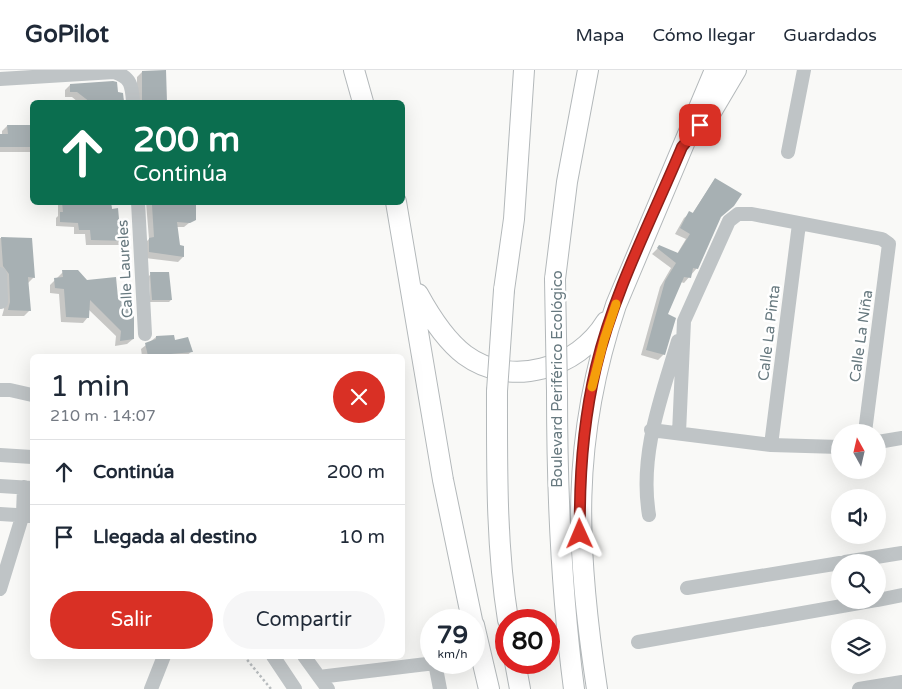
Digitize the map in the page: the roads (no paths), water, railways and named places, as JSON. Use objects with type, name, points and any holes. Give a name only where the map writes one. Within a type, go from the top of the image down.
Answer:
[{"type":"highway","points":[[354,70],[362,100]]},
{"type":"highway","points":[[369,70],[376,100]]},
{"type":"highway","points":[[507,609],[500,542],[497,391],[504,290],[514,219],[524,70]]},
{"type":"highway","name":"Boulevard Periférico Ecológico","points":[[574,689],[561,567],[557,484],[555,280],[567,182],[588,70]]},
{"type":"highway","name":"Boulevard Periférico Ecológico","points":[[597,689],[582,570],[581,471],[593,382],[616,305],[715,70]]},
{"type":"highway","points":[[682,147],[710,114],[736,70]]},
{"type":"highway","points":[[397,205],[411,279],[445,488],[470,609]]},
{"type":"highway","points":[[411,279],[427,310],[455,345],[477,362],[503,370],[529,371],[554,365],[565,360],[595,337],[616,305]]},
{"type":"highway","points":[[485,669],[490,689]]},
{"type":"highway","points":[[518,674],[520,689]]},
{"type":"street","points":[[788,152],[804,70]]},
{"type":"street","points":[[0,79],[114,72],[125,75],[132,84],[132,100]]},
{"type":"street","name":"Calle Laureles","points":[[138,205],[145,334]]},
{"type":"street","points":[[649,515],[645,492],[651,430],[684,321],[729,220],[738,214],[800,224]]},
{"type":"street","name":"Calle La Niña","points":[[800,224],[882,239],[889,244],[866,424]]},
{"type":"street","name":"Calle La Pinta","points":[[771,445],[800,224]]},
{"type":"street","points":[[0,274],[1,302]]},
{"type":"street","points":[[678,433],[684,321]]},
{"type":"street","points":[[0,390],[30,395]]},
{"type":"street","points":[[651,430],[771,445],[831,447]]},
{"type":"street","points":[[886,441],[902,438]]},
{"type":"street","points":[[0,455],[30,457]]},
{"type":"street","points":[[0,486],[28,488],[28,515],[0,589]]},
{"type":"street","points":[[0,514],[28,515]]},
{"type":"street","points":[[886,556],[902,553]]},
{"type":"street","points":[[687,588],[831,564]]},
{"type":"street","points":[[886,598],[902,595]]},
{"type":"street","points":[[638,642],[831,608]]},
{"type":"street","points":[[151,689],[163,659]]},
{"type":"street","points":[[275,659],[296,689]]},
{"type":"street","points":[[306,659],[328,689]]},
{"type":"street","points":[[319,677],[434,663],[440,689]]},
{"type":"street","points":[[859,689],[902,682]]}]
